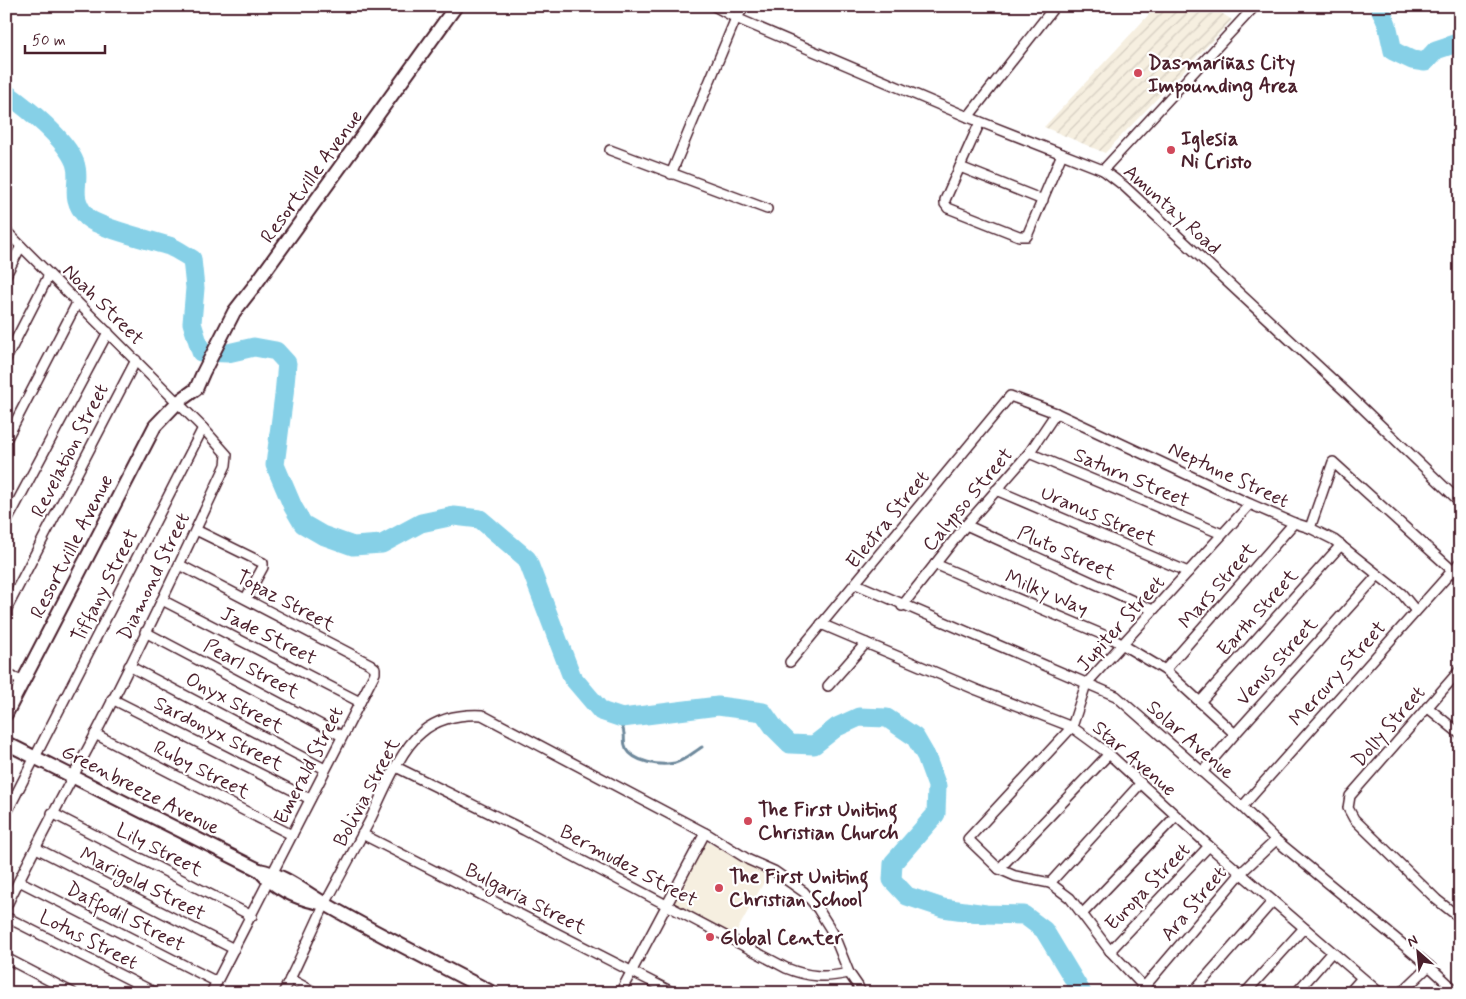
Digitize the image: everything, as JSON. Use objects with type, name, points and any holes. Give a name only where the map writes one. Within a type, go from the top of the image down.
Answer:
[{"type":"street","name":"Resortville Avenue","points":[[6,714],[148,438],[160,420],[178,402],[190,384],[202,373],[234,312],[256,285],[456,6]]},
{"type":"street","name":"Amuntay Road","points":[[714,6],[736,18],[968,117],[1103,170],[1124,186],[1348,392],[1460,502]]},
{"type":"street","points":[[671,174],[736,18],[745,6]]},
{"type":"street","points":[[968,117],[1055,6]]},
{"type":"street","points":[[1103,170],[1255,6]]},
{"type":"street","points":[[980,122],[945,200],[948,208],[1024,237],[1027,236],[1062,154]]},
{"type":"street","points":[[610,150],[767,209]]},
{"type":"street","points":[[960,167],[1043,200]]},
{"type":"street","name":"Noah Street","points":[[6,231],[178,402]]},
{"type":"street","points":[[6,275],[21,246]]},
{"type":"street","points":[[6,358],[49,275]]},
{"type":"street","points":[[6,440],[77,303]]},
{"type":"street","points":[[7,519],[108,332]]},
{"type":"street","name":"Revelation Street","points":[[6,610],[136,360]]},
{"type":"street","name":"Neptune Street","points":[[1010,396],[1056,412],[1250,504],[1310,528],[1334,540],[1402,594],[1416,611]]},
{"type":"street","name":"Electra Street","points":[[790,662],[1010,396]]},
{"type":"street","name":"Diamond Street","points":[[6,907],[52,814],[96,734],[145,632],[180,565],[226,465],[226,455],[178,402]]},
{"type":"street","name":"Calypso Street","points":[[902,606],[966,525],[1029,453],[1056,412]]},
{"type":"street","name":"Tiffany Street","points":[[6,814],[203,428]]},
{"type":"street","name":"Saturn Street","points":[[1029,453],[1222,534]]},
{"type":"street","points":[[1310,528],[1334,462],[1452,570]]},
{"type":"street","name":"Uranus Street","points":[[996,490],[1188,572]]},
{"type":"street","name":"Jupiter Street","points":[[999,869],[968,839],[1072,727],[1086,684],[1250,504]]},
{"type":"street","name":"Mars Street","points":[[1165,670],[1294,523]]},
{"type":"street","name":"Pluto Street","points":[[966,525],[1154,610]]},
{"type":"street","points":[[196,530],[262,563],[263,567],[246,598]]},
{"type":"street","name":"Earth Street","points":[[1200,702],[1341,546]]},
{"type":"street","name":"Mercury Street","points":[[1242,807],[1460,562]]},
{"type":"street","name":"Milky Way","points":[[935,564],[1114,639],[1165,670],[1234,734]]},
{"type":"street","name":"Topaz Street","points":[[180,565],[246,598],[374,668]]},
{"type":"street","name":"Venus Street","points":[[1202,772],[1378,575]]},
{"type":"street","name":"Solar Avenue","points":[[856,584],[902,606],[1116,696],[1242,807],[1276,840],[1458,993]]},
{"type":"street","name":"Jade Street","points":[[162,600],[360,702]]},
{"type":"street","name":"Star Avenue","points":[[821,624],[976,690],[1072,727],[1109,754],[1210,846],[1380,993]]},
{"type":"street","name":"Pearl Street","points":[[145,632],[342,736]]},
{"type":"street","points":[[828,686],[866,643]]},
{"type":"street","name":"Onyx Street","points":[[129,666],[325,769]]},
{"type":"street","name":"Emerald Street","points":[[212,993],[252,916],[267,875],[292,836],[376,673],[374,668]]},
{"type":"street","name":"Dolly Street","points":[[1460,670],[1350,796],[1348,808],[1354,818],[1437,900],[1460,918]]},
{"type":"street","points":[[6,674],[22,681]]},
{"type":"street","name":"Sardonyx Street","points":[[112,699],[310,799]]},
{"type":"street","points":[[1427,707],[1460,734]]},
{"type":"street","name":"Bolivia Street","points":[[282,993],[325,904],[396,767],[413,740],[434,724],[462,714],[482,715],[705,833],[749,860],[774,871],[804,892],[818,909],[833,933],[849,973],[858,986],[860,993]]},
{"type":"street","name":"Ruby Street","points":[[96,734],[292,836]]},
{"type":"street","name":"Greenbreeze Avenue","points":[[6,742],[267,875],[301,899],[325,904],[493,993]]},
{"type":"street","points":[[1109,754],[999,869],[1015,876],[1050,883],[1070,898],[1142,990]]},
{"type":"street","name":"Bermudez Street","points":[[396,767],[524,830],[786,968],[814,977],[830,977],[849,973]]},
{"type":"street","points":[[1050,883],[1141,782]]},
{"type":"street","name":"Lily Street","points":[[52,814],[252,916]]},
{"type":"street","points":[[1082,913],[1176,816]]},
{"type":"street","points":[[620,993],[705,833]]},
{"type":"street","name":"Bulgaria Street","points":[[362,834],[674,993]]},
{"type":"street","name":"Ara Street","points":[[1142,990],[1242,872],[1276,840]]},
{"type":"street","name":"Europa Street","points":[[1110,950],[1210,846]]},
{"type":"street","name":"Marigold Street","points":[[36,848],[234,949]]},
{"type":"street","name":"Daffodil Street","points":[[19,881],[217,982]]},
{"type":"street","points":[[1192,993],[1273,901]]},
{"type":"street","name":"Lotus Street","points":[[6,917],[156,993]]},
{"type":"street","points":[[1246,993],[1304,928]]},
{"type":"street","points":[[1296,993],[1332,952]]},
{"type":"street","points":[[6,958],[73,993]]},
{"type":"street","points":[[1401,993],[1428,966]]},
{"type":"street","points":[[1349,993],[1362,978]]},
{"type":"street","points":[[290,979],[316,993]]},
{"type":"shaded area","name":"Dasmariñas City Impounding Area","points":[[1157,6],[1211,6],[1232,20],[1105,153],[1044,127]]},
{"type":"shaded area","name":"The First Uniting Christian School","points":[[704,840],[768,875],[734,936],[671,901]]},
{"type":"waterway","points":[[1379,6],[1387,24],[1393,51],[1412,60],[1425,62],[1436,50],[1460,42]]},
{"type":"waterway","points":[[6,93],[55,134],[70,154],[77,170],[76,196],[81,209],[87,217],[101,225],[169,246],[192,259],[195,288],[192,323],[201,352],[228,353],[254,347],[276,351],[287,363],[275,465],[293,507],[303,524],[322,535],[353,546],[382,544],[421,523],[454,516],[480,519],[527,559],[572,677],[601,711],[622,718],[718,706],[763,712],[775,729],[790,744],[814,745],[837,727],[859,717],[887,718],[915,737],[926,756],[937,786],[936,814],[893,863],[892,880],[907,896],[943,908],[986,914],[1024,915],[1044,930],[1082,993]]},
{"type":"waterway","points":[[612,714],[623,728],[626,748],[641,760],[655,764],[675,763],[702,747]]},
{"type":"place","name":"Dasmariñas City Impounding Area","points":[[1138,73]]},
{"type":"place","name":"Iglesia Ni Cristo","points":[[1171,150]]},
{"type":"place","name":"The First Uniting Christian Church","points":[[748,821]]},
{"type":"place","name":"The First Uniting Christian School","points":[[719,888]]},
{"type":"place","name":"Global Center","points":[[710,937]]}]
